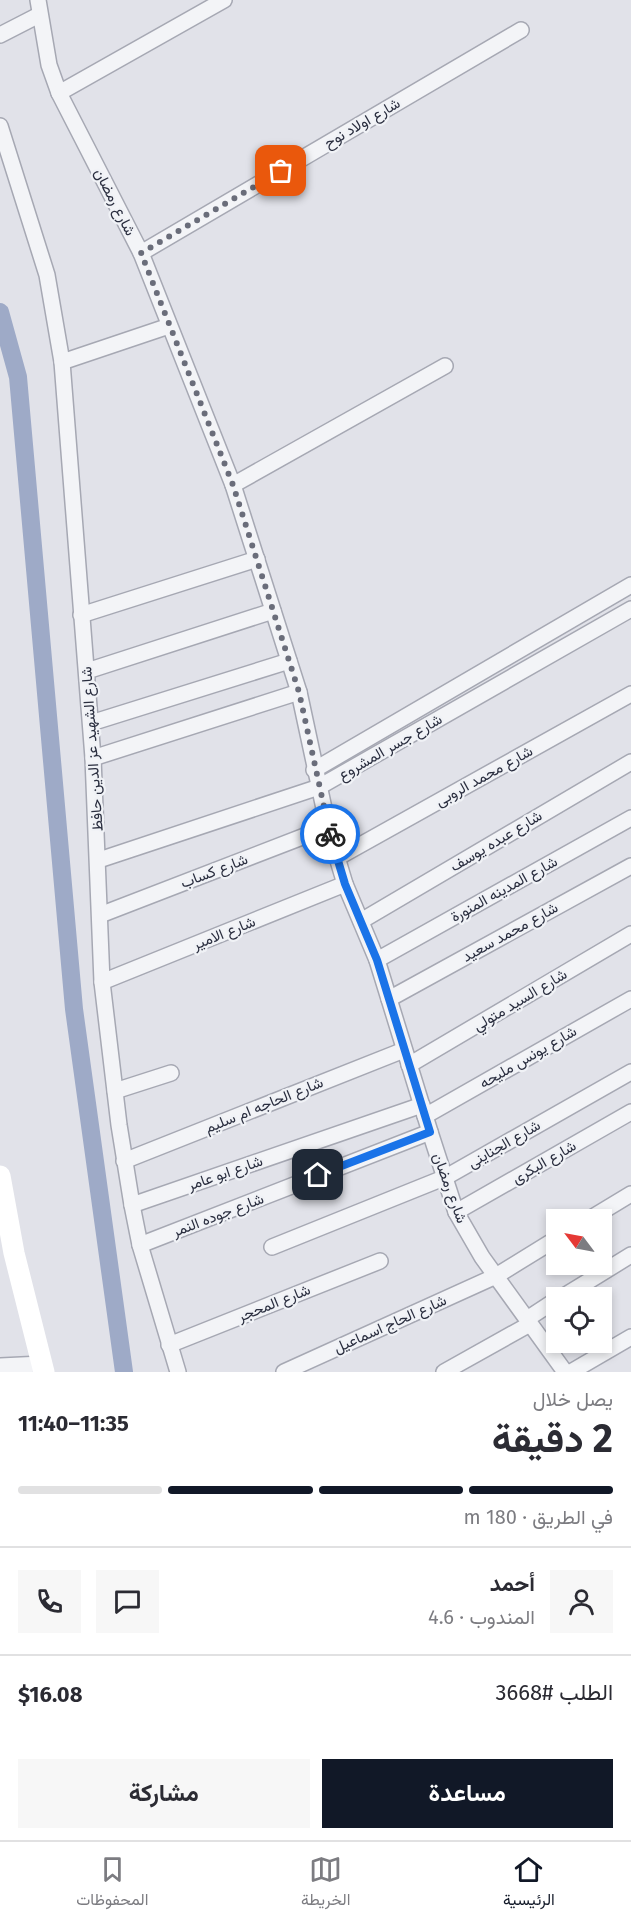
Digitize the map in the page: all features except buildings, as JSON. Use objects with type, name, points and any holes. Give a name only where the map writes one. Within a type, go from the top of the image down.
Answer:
[{"type":"main road","points":[[0,1176],[15,1253],[43,1368]]},
{"type":"street","points":[[59,93],[224,0]]},
{"type":"street","points":[[0,35],[39,7]]},
{"type":"street","name":"شارع رمضان","points":[[39,7],[48,65],[59,93],[141,253],[233,485],[299,692],[319,788],[337,858],[345,884],[377,960],[456,1212],[482,1257],[565,1372]]},
{"type":"street","name":"شارع اولاد نوح","points":[[141,253],[521,30]]},
{"type":"street","name":"شارع الشهيد عز الدين حافظ","points":[[0,126],[47,275],[62,362],[91,723],[99,860],[102,982],[124,1161],[132,1205],[140,1245],[178,1372]]},
{"type":"street","points":[[62,362],[169,326]]},
{"type":"street","points":[[233,485],[445,366]]},
{"type":"street","points":[[81,615],[257,559]]},
{"type":"street","name":"شارع جسر المشروع","points":[[315,770],[631,585]]},
{"type":"street","name":"شارع جسر المشروع","points":[[99,860],[319,788],[631,609]]},
{"type":"street","points":[[87,671],[273,611]]},
{"type":"street","points":[[91,723],[289,661]]},
{"type":"street","points":[[93,758],[299,692]]},
{"type":"street","name":"شارع محمد الروبى","points":[[337,858],[631,694]]},
{"type":"street","name":"شارع عبده يوسف","points":[[361,921],[631,762]]},
{"type":"street","name":"شارع المدينه المنورة","points":[[377,960],[631,818]]},
{"type":"street","name":"شارع كساب","points":[[100,915],[328,826]]},
{"type":"street","name":"شارع محمد سعيد","points":[[389,999],[631,866]]},
{"type":"street","name":"شارع الامير","points":[[102,982],[345,884]]},
{"type":"street","name":"شارع السيد متولي","points":[[409,1065],[631,934]]},
{"type":"street","name":"شارع يونس مليحه","points":[[423,1110],[631,999]]},
{"type":"street","name":"شارع الحاجه ام سليم","points":[[124,1161],[404,1050]]},
{"type":"street","name":"شارع الجناينى","points":[[272,1247],[446,1177],[631,1072]]},
{"type":"street","points":[[115,1091],[171,1073]]},
{"type":"street","name":"شارع ابو عامر","points":[[132,1205],[423,1110]]},
{"type":"street","name":"شارع البكرى","points":[[456,1212],[631,1112]]},
{"type":"street","name":"شارع جوده النمر","points":[[140,1245],[430,1132]]},
{"type":"street","points":[[606,1209],[631,1194]]},
{"type":"street","name":"شارع الحاج اسماعيل","points":[[284,1372],[496,1276],[546,1245]]},
{"type":"street","points":[[579,1287],[631,1255]]},
{"type":"street","name":"شارع المحجر","points":[[169,1345],[380,1261]]},
{"type":"street","points":[[444,1372],[529,1321],[546,1308]]},
{"type":"street","points":[[565,1372],[631,1337]]},
{"type":"street","points":[[0,1366],[43,1368]]},
{"type":"waterway","points":[[0,312],[18,377],[74,1009],[124,1372]]},
{"type":"way so far","points":[[281,171],[141,253],[233,485],[299,692],[330,834]]},
{"type":"route","points":[[318,1175],[430,1132],[377,960],[345,884],[330,834]]}]
